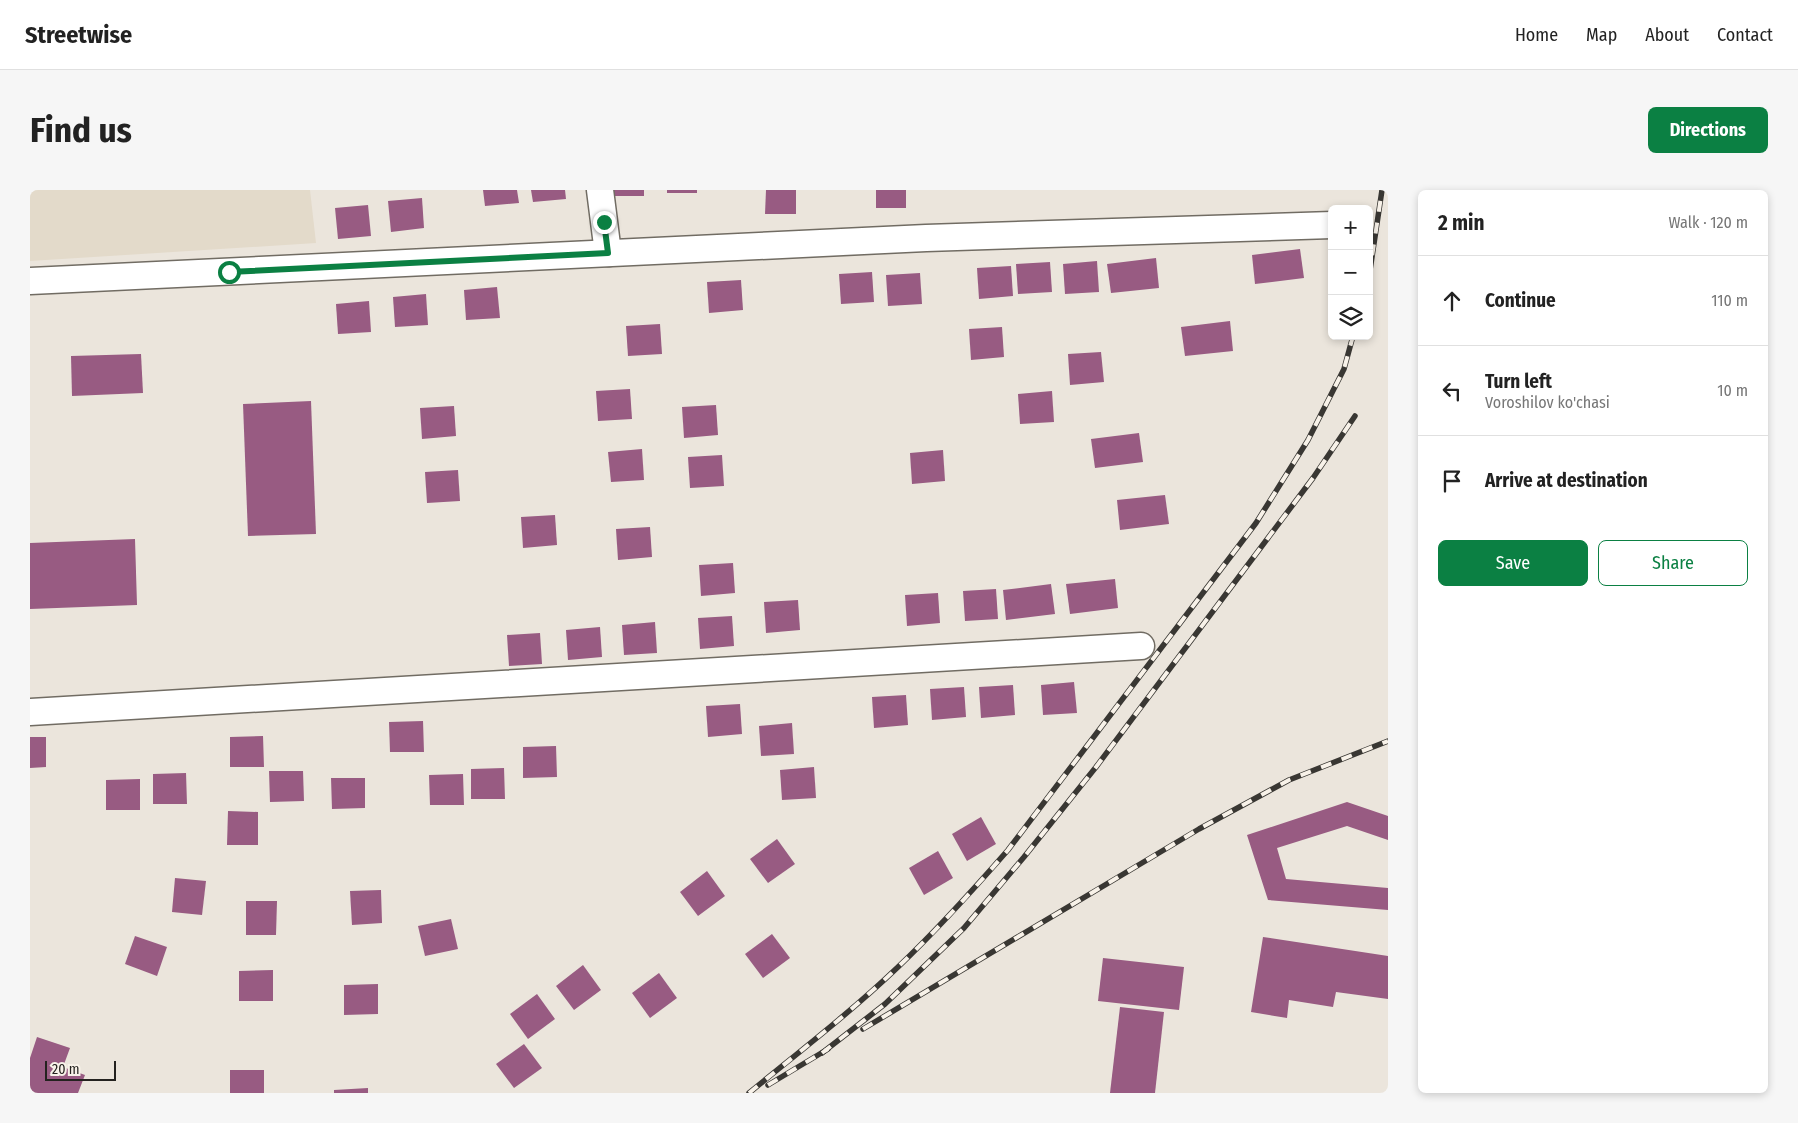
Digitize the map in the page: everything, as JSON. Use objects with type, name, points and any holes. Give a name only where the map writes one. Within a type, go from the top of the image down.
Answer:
[{"type":"street","points":[[600,190],[608,253]]},
{"type":"street","points":[[30,281],[926,238],[1328,225]]},
{"type":"street","points":[[30,712],[1141,646]]},
{"type":"shaded area","points":[[30,190],[310,190],[316,243],[30,261]]},
{"type":"building","points":[[483,190],[517,190],[519,203],[485,206]]},
{"type":"building","points":[[531,190],[565,190],[566,199],[533,202]]},
{"type":"building","points":[[614,190],[644,190],[644,196],[614,196]]},
{"type":"building","points":[[667,190],[697,190],[697,193],[667,193]]},
{"type":"building","points":[[766,190],[796,190],[796,214],[765,214]]},
{"type":"building","points":[[876,190],[906,190],[906,208],[876,208]]},
{"type":"building","points":[[422,198],[424,228],[391,232],[388,201]]},
{"type":"building","points":[[368,205],[371,236],[338,239],[335,208]]},
{"type":"building","points":[[1300,249],[1304,278],[1255,284],[1252,255]]},
{"type":"building","points":[[1156,258],[1159,288],[1111,293],[1107,264]]},
{"type":"building","points":[[1097,261],[1099,292],[1065,294],[1063,264]]},
{"type":"building","points":[[1050,262],[1052,292],[1018,294],[1016,264]]},
{"type":"building","points":[[1011,266],[1013,296],[979,299],[977,268]]},
{"type":"building","points":[[872,272],[874,302],[841,304],[839,274]]},
{"type":"building","points":[[920,273],[922,304],[888,306],[886,275]]},
{"type":"building","points":[[741,280],[743,310],[709,313],[707,282]]},
{"type":"building","points":[[497,287],[500,318],[466,320],[464,290]]},
{"type":"building","points":[[426,294],[428,325],[395,327],[393,297]]},
{"type":"building","points":[[369,301],[371,332],[338,334],[336,304]]},
{"type":"building","points":[[1230,321],[1233,351],[1185,356],[1181,327]]},
{"type":"building","points":[[660,324],[662,354],[628,356],[626,326]]},
{"type":"building","points":[[1002,327],[1004,357],[971,360],[969,329]]},
{"type":"building","points":[[1101,352],[1104,382],[1070,385],[1068,354]]},
{"type":"building","points":[[141,354],[143,393],[72,396],[71,356]]},
{"type":"building","points":[[630,389],[632,419],[598,421],[596,391]]},
{"type":"building","points":[[1052,391],[1054,422],[1020,424],[1018,394]]},
{"type":"building","points":[[311,401],[316,534],[248,536],[243,404]]},
{"type":"building","points":[[716,405],[718,435],[684,438],[682,407]]},
{"type":"building","points":[[454,406],[456,436],[422,439],[420,408]]},
{"type":"building","points":[[1139,433],[1143,462],[1095,468],[1091,439]]},
{"type":"building","points":[[642,449],[644,480],[611,482],[608,452]]},
{"type":"building","points":[[943,450],[945,481],[912,484],[910,453]]},
{"type":"building","points":[[722,455],[724,486],[690,488],[688,457]]},
{"type":"building","points":[[458,470],[460,501],[427,503],[425,472]]},
{"type":"building","points":[[1165,495],[1169,524],[1120,530],[1117,500]]},
{"type":"building","points":[[555,515],[557,545],[523,548],[521,517]]},
{"type":"building","points":[[650,527],[652,557],[618,560],[616,529]]},
{"type":"building","points":[[135,539],[137,605],[30,609],[30,543]]},
{"type":"building","points":[[733,563],[735,593],[701,596],[699,565]]},
{"type":"building","points":[[1115,579],[1118,608],[1070,614],[1066,584]]},
{"type":"building","points":[[1051,584],[1055,614],[1006,620],[1003,590]]},
{"type":"building","points":[[996,589],[998,619],[965,621],[963,591]]},
{"type":"building","points":[[938,593],[940,623],[907,626],[905,595]]},
{"type":"building","points":[[798,600],[800,630],[766,633],[764,602]]},
{"type":"building","points":[[732,616],[734,646],[700,649],[698,618]]},
{"type":"building","points":[[655,622],[657,653],[624,655],[622,625]]},
{"type":"building","points":[[600,627],[602,657],[568,660],[566,630]]},
{"type":"building","points":[[540,633],[542,664],[509,666],[507,635]]},
{"type":"building","points":[[1074,682],[1077,713],[1043,715],[1041,685]]},
{"type":"building","points":[[1013,685],[1015,715],[981,718],[979,687]]},
{"type":"building","points":[[964,687],[966,717],[932,720],[930,689]]},
{"type":"building","points":[[906,695],[908,725],[874,728],[872,697]]},
{"type":"building","points":[[740,704],[742,734],[708,737],[706,706]]},
{"type":"building","points":[[423,721],[424,752],[390,752],[389,722]]},
{"type":"building","points":[[792,723],[794,754],[761,756],[759,726]]},
{"type":"building","points":[[263,736],[264,767],[230,767],[230,737]]},
{"type":"building","points":[[30,737],[46,737],[46,767],[30,768]]},
{"type":"building","points":[[556,746],[557,777],[523,778],[523,747]]},
{"type":"building","points":[[814,767],[816,798],[782,800],[780,770]]},
{"type":"building","points":[[504,768],[505,799],[471,799],[471,769]]},
{"type":"building","points":[[269,771],[303,771],[304,801],[270,802]]},
{"type":"building","points":[[186,773],[187,804],[153,804],[153,774]]},
{"type":"building","points":[[463,774],[464,805],[430,805],[429,775]]},
{"type":"building","points":[[331,778],[365,778],[365,808],[332,809]]},
{"type":"building","points":[[140,779],[140,810],[106,810],[106,780]]},
{"type":"building","points":[[1347,802],[1388,816],[1388,840],[1347,826],[1277,848],[1286,879],[1388,888],[1388,910],[1268,900],[1247,835]]},
{"type":"building","points":[[228,811],[258,812],[258,845],[227,845]]},
{"type":"building","points":[[981,817],[996,844],[967,861],[952,834]]},
{"type":"building","points":[[777,839],[795,864],[768,883],[750,859]]},
{"type":"building","points":[[938,851],[953,878],[924,895],[909,868]]},
{"type":"building","points":[[707,871],[725,896],[698,916],[680,892]]},
{"type":"building","points":[[175,878],[206,881],[202,915],[172,912]]},
{"type":"building","points":[[381,890],[382,923],[352,925],[350,891]]},
{"type":"building","points":[[246,901],[277,901],[276,935],[246,935]]},
{"type":"building","points":[[451,919],[458,949],[425,956],[418,926]]},
{"type":"building","points":[[772,934],[790,958],[763,978],[745,954]]},
{"type":"building","points":[[135,936],[167,947],[157,976],[125,964]]},
{"type":"building","points":[[1263,937],[1388,956],[1388,999],[1336,992],[1333,1007],[1289,1000],[1287,1018],[1251,1012]]},
{"type":"building","points":[[1103,958],[1184,967],[1179,1010],[1098,1001]]},
{"type":"building","points":[[583,965],[601,990],[574,1010],[556,986]]},
{"type":"building","points":[[273,970],[273,1001],[239,1001],[239,971]]},
{"type":"building","points":[[659,973],[677,998],[650,1018],[632,993]]},
{"type":"building","points":[[378,984],[378,1014],[344,1015],[344,985]]},
{"type":"building","points":[[537,994],[555,1019],[528,1039],[510,1014]]},
{"type":"building","points":[[1120,1007],[1164,1012],[1155,1093],[1110,1093]]},
{"type":"building","points":[[37,1037],[70,1048],[63,1067],[85,1075],[78,1093],[30,1093],[30,1058]]},
{"type":"building","points":[[524,1044],[542,1068],[514,1088],[496,1064]]},
{"type":"building","points":[[230,1070],[264,1070],[264,1093],[230,1093]]},
{"type":"building","points":[[368,1088],[368,1093],[334,1093],[334,1090]]},
{"type":"railway","points":[[1373,250],[1382,190]]},
{"type":"railway","points":[[749,1093],[880,984],[927,939],[1008,850],[1256,523],[1308,440],[1344,369],[1352,340]]},
{"type":"railway","points":[[822,1053],[885,1004],[964,928],[1024,857],[1096,767],[1313,478],[1355,416]]},
{"type":"railway","points":[[863,1029],[1199,829],[1289,780],[1388,741]]},
{"type":"railway","points":[[768,1085],[828,1049]]},
{"type":"route","points":[[229,272],[608,253],[604,222]]}]
